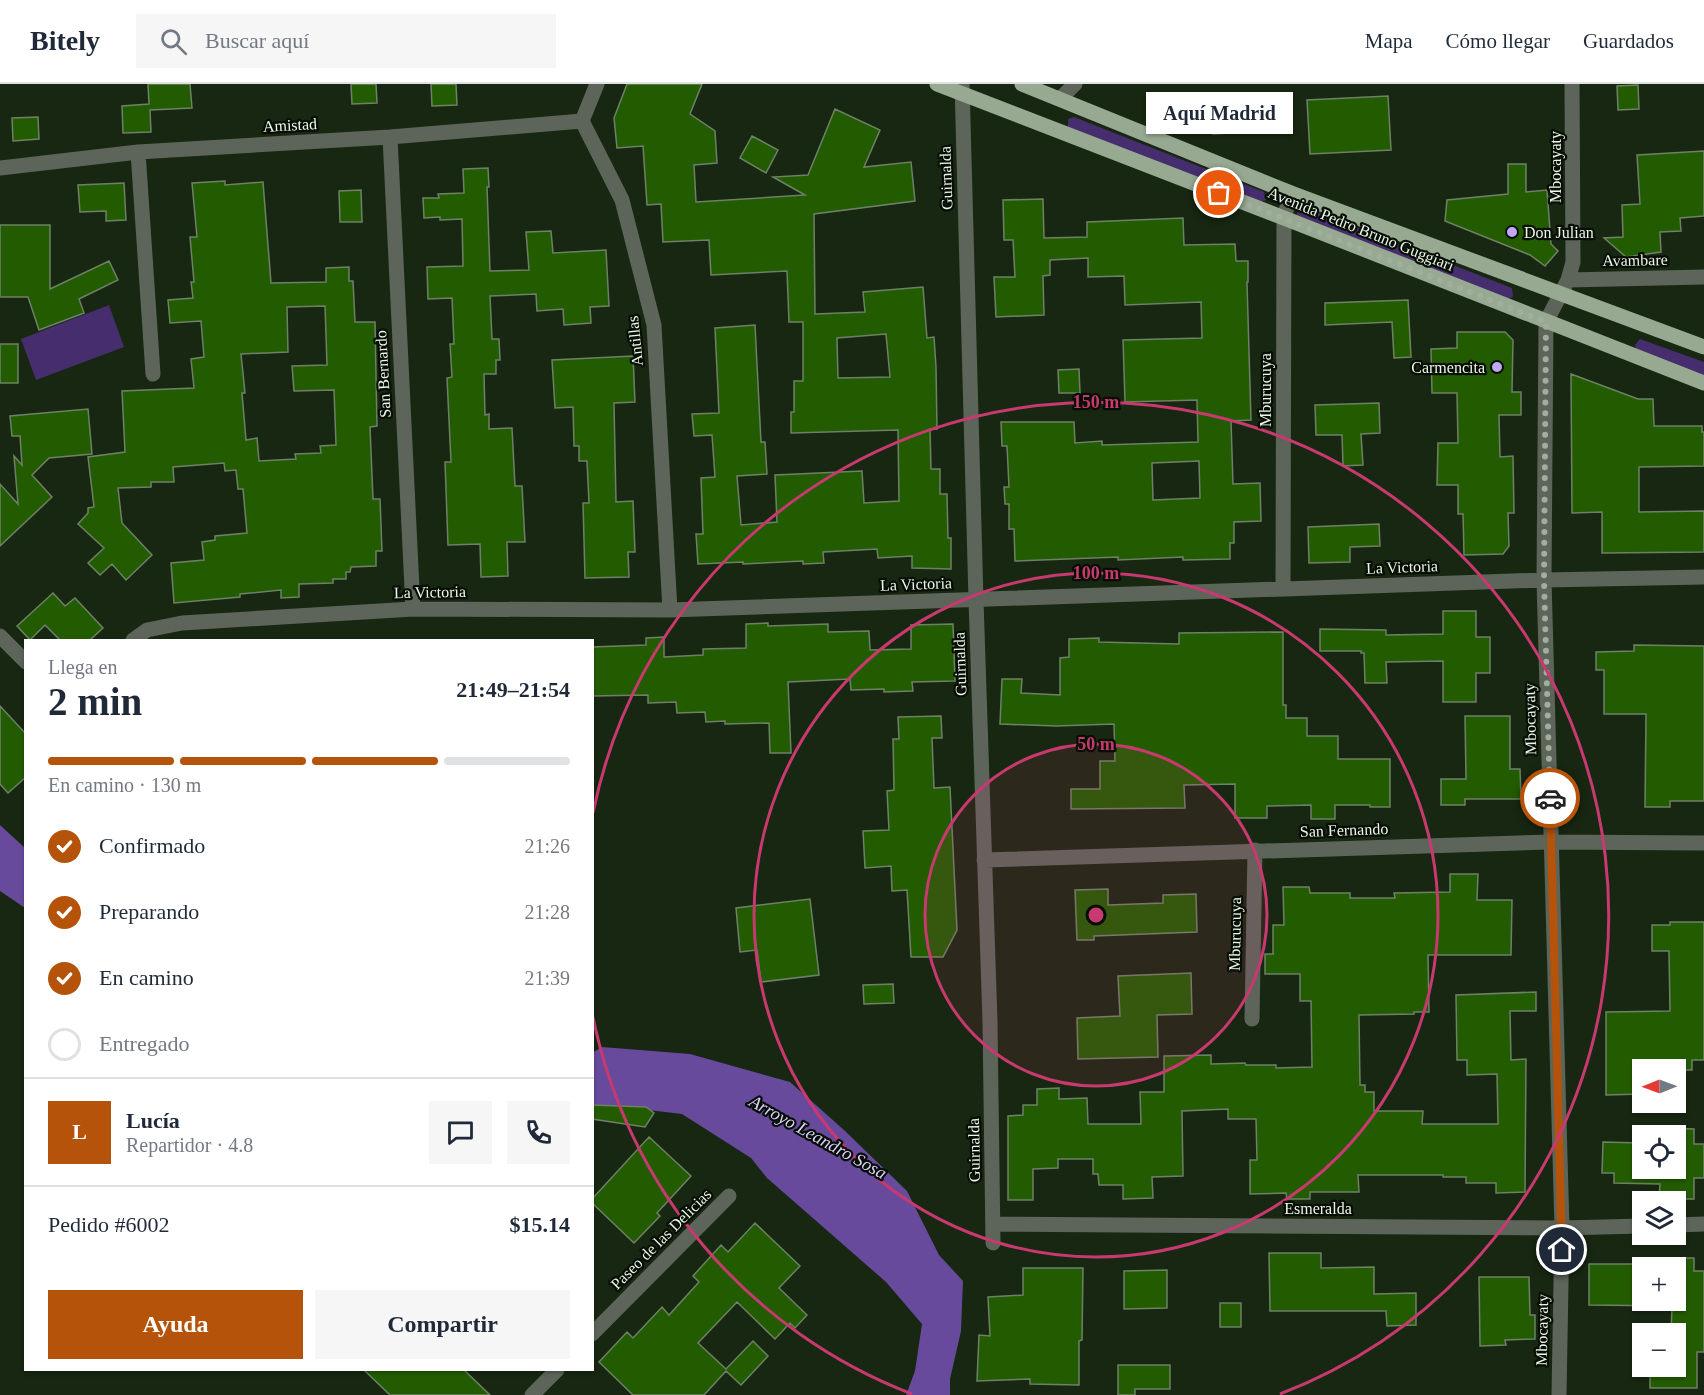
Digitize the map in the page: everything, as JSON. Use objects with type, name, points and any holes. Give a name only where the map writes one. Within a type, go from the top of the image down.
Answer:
[{"type":"main road","name":"Avenida Pedro Bruno Guggiari","points":[[937,84],[962,89],[1704,383]]},
{"type":"main road","name":"Avenida Pedro Bruno Guggiari","points":[[1022,84],[1291,193],[1564,287],[1704,347]]},
{"type":"street","points":[[582,121],[597,84]]},
{"type":"street","points":[[1060,99],[1075,84]]},
{"type":"street","name":"Mbocayaty","points":[[1559,1395],[1562,1228],[1544,580],[1546,322],[1564,287],[1573,262],[1572,84]]},
{"type":"street","name":"Guirnalda","points":[[962,89],[993,1244]]},
{"type":"street","name":"Amistad","points":[[0,168],[138,152],[390,137],[582,121]]},
{"type":"street","name":"Antillas","points":[[582,121],[622,200],[654,325],[670,610]]},
{"type":"street","name":"San Bernardo","points":[[390,137],[413,609]]},
{"type":"street","points":[[138,152],[153,374]]},
{"type":"street","name":"Mburucuya","points":[[1283,589],[1284,218],[1291,193]]},
{"type":"street","name":"Avambare","points":[[1564,287],[1704,277]]},
{"type":"street","name":"La Victoria","points":[[134,639],[147,630],[182,623],[413,609],[670,610],[1544,580],[1704,577]]},
{"type":"street","points":[[0,636],[24,660]]},
{"type":"street","name":"San Fernando","points":[[984,860],[1551,842],[1704,843]]},
{"type":"street","name":"Mburucuya","points":[[1251,1019],[1255,850]]},
{"type":"street","name":"Paseo de las Delicias","points":[[594,1332],[729,1196]]},
{"type":"street","name":"Esmeralda","points":[[994,1224],[1562,1228],[1632,1226]]},
{"type":"street","points":[[1686,1225],[1704,1224]]},
{"type":"street","points":[[532,1395],[556,1371]]},
{"type":"shaded area","points":[[1074,117],[1264,192],[1266,200],[1260,202],[1068,127],[1068,119]]},
{"type":"shaded area","points":[[1304,207],[1512,288],[1513,297],[1507,299],[1297,215],[1298,209]]},
{"type":"shaded area","points":[[109,305],[124,347],[36,380],[21,339]]},
{"type":"shaded area","points":[[1640,339],[1704,362],[1704,376],[1636,349],[1635,345]]},
{"type":"water","points":[[0,825],[24,847],[24,907],[0,891]]},
{"type":"water","name":"Arroyo Leandro Sosa","points":[[602,1047],[690,1054],[790,1082],[844,1130],[907,1191],[939,1255],[963,1281],[961,1331],[950,1379],[950,1395],[906,1395],[915,1371],[922,1324],[886,1282],[767,1178],[751,1158],[682,1114],[615,1106],[594,1116],[594,1052]]},
{"type":"building","points":[[148,84],[190,84],[192,108],[150,110],[151,132],[123,133],[122,106],[149,104]]},
{"type":"building","points":[[351,84],[376,84],[377,103],[352,104]]},
{"type":"building","points":[[431,84],[456,84],[457,105],[432,106]]},
{"type":"building","points":[[627,84],[702,84],[690,114],[715,131],[717,163],[694,165],[696,202],[805,195],[773,177],[808,175],[835,109],[880,130],[864,167],[911,162],[915,201],[814,214],[815,314],[865,312],[863,292],[923,287],[927,338],[934,337],[936,367],[937,429],[930,429],[931,469],[940,469],[940,494],[947,494],[951,569],[912,568],[912,556],[878,558],[877,549],[823,552],[824,563],[803,564],[803,561],[698,564],[696,534],[703,534],[701,478],[715,477],[712,435],[694,436],[692,414],[719,413],[715,328],[755,325],[761,442],[765,442],[767,474],[737,476],[741,525],[777,522],[775,475],[862,471],[864,503],[899,501],[898,430],[791,433],[794,381],[803,381],[803,322],[789,322],[787,271],[711,275],[709,240],[663,242],[661,204],[647,205],[643,146],[617,148],[614,118]],"holes":[[[886,334],[890,377],[838,378],[837,338]]]},
{"type":"building","points":[[1638,85],[1639,109],[1618,110],[1617,86]]},
{"type":"building","points":[[1246,93],[1249,132],[1213,134],[1211,94]]},
{"type":"building","points":[[1388,96],[1391,150],[1310,154],[1307,100]]},
{"type":"building","points":[[38,117],[39,139],[13,141],[12,118]]},
{"type":"building","points":[[752,136],[778,150],[766,173],[740,158]]},
{"type":"building","points":[[1704,151],[1704,216],[1680,218],[1681,231],[1660,232],[1661,252],[1626,257],[1604,238],[1623,237],[1622,205],[1640,204],[1637,155]]},
{"type":"building","name":"Don Julian","points":[[1508,164],[1526,164],[1526,192],[1547,190],[1551,244],[1558,251],[1545,266],[1530,255],[1445,221],[1447,200],[1508,194]]},
{"type":"building","points":[[488,168],[490,271],[529,270],[526,232],[551,231],[553,253],[606,250],[609,306],[590,307],[591,323],[564,325],[563,309],[537,311],[536,294],[490,296],[492,339],[499,339],[500,360],[496,360],[496,374],[484,374],[485,415],[489,414],[489,429],[512,428],[515,486],[522,486],[525,542],[507,542],[508,576],[481,577],[480,544],[448,545],[445,462],[451,462],[447,378],[452,377],[450,344],[454,344],[452,298],[428,299],[427,267],[463,266],[462,219],[424,218],[423,198],[439,198],[438,194],[464,193],[463,169]]},
{"type":"building","points":[[225,181],[225,185],[263,182],[271,283],[326,282],[326,268],[349,267],[349,281],[353,281],[355,322],[375,322],[377,426],[370,427],[373,499],[380,499],[382,551],[376,551],[376,566],[351,567],[350,572],[346,572],[346,579],[333,579],[333,583],[299,584],[299,597],[281,598],[281,590],[240,594],[240,597],[174,603],[171,563],[204,560],[202,542],[215,540],[215,536],[247,533],[243,489],[238,489],[236,470],[225,471],[224,463],[173,467],[174,482],[151,482],[151,487],[118,488],[122,523],[152,555],[126,580],[112,564],[100,575],[88,563],[104,548],[78,524],[88,513],[88,508],[94,507],[88,457],[125,452],[122,391],[194,388],[191,359],[204,357],[201,321],[170,323],[168,300],[193,298],[190,237],[197,237],[192,183]],"holes":[[[325,306],[327,365],[292,366],[294,391],[334,390],[336,445],[320,446],[321,453],[295,454],[296,459],[259,461],[257,438],[246,440],[241,354],[288,352],[287,307]]]},
{"type":"building","points":[[124,183],[126,220],[106,221],[106,211],[80,212],[78,185]]},
{"type":"building","points":[[361,190],[362,222],[340,222],[339,191]]},
{"type":"building","points":[[1043,199],[1044,238],[1087,237],[1087,222],[1183,218],[1184,245],[1235,244],[1236,261],[1248,261],[1251,420],[1231,421],[1233,484],[1260,483],[1261,521],[1234,522],[1234,543],[1230,543],[1230,559],[1183,560],[1183,557],[1118,560],[1118,557],[1015,561],[1014,529],[1009,529],[1009,504],[1005,504],[1004,487],[1009,487],[1007,446],[1002,446],[1001,422],[1074,422],[1075,443],[1102,441],[1102,445],[1198,442],[1197,400],[1125,402],[1123,340],[1202,338],[1201,302],[1125,305],[1124,276],[1088,277],[1088,258],[1050,260],[1050,275],[1043,276],[1044,315],[996,317],[994,277],[1015,277],[1013,240],[1004,240],[1003,200]],"holes":[[[1199,461],[1200,498],[1153,500],[1152,463]]]},
{"type":"building","points":[[0,225],[50,225],[50,289],[109,261],[118,280],[79,299],[84,313],[39,330],[28,297],[0,297]]},
{"type":"building","points":[[1408,300],[1411,357],[1394,358],[1392,322],[1325,325],[1325,303]]},
{"type":"building","points":[[1457,332],[1505,332],[1513,340],[1512,392],[1521,392],[1521,415],[1499,415],[1500,457],[1513,456],[1514,513],[1508,513],[1509,546],[1503,554],[1464,555],[1463,514],[1458,514],[1458,485],[1437,485],[1438,443],[1458,443],[1457,393],[1432,393],[1431,349],[1457,348]]},
{"type":"building","points":[[0,344],[18,344],[18,383],[0,383]]},
{"type":"building","points":[[633,356],[635,402],[614,403],[616,502],[633,501],[635,552],[628,552],[629,577],[585,578],[583,503],[589,503],[587,461],[579,461],[579,446],[574,446],[573,407],[555,408],[552,360]]},
{"type":"building","points":[[1079,369],[1080,393],[1059,393],[1058,370]]},
{"type":"building","points":[[1571,374],[1638,399],[1653,399],[1654,426],[1702,426],[1704,466],[1639,467],[1639,512],[1704,511],[1704,552],[1602,553],[1602,512],[1572,513]]},
{"type":"building","points":[[1379,403],[1380,433],[1361,434],[1363,465],[1343,466],[1342,435],[1316,435],[1315,405]]},
{"type":"building","points":[[88,409],[92,454],[49,458],[32,475],[52,497],[0,546],[0,484],[18,504],[14,456],[22,465],[20,436],[12,436],[10,416]]},
{"type":"building","points":[[1379,524],[1380,546],[1350,547],[1350,562],[1309,563],[1308,527]]},
{"type":"building","points":[[53,593],[65,606],[75,598],[103,628],[91,639],[59,639],[45,625],[29,639],[17,626]]},
{"type":"building","points":[[1443,611],[1476,611],[1476,637],[1490,637],[1490,673],[1476,673],[1476,702],[1443,702],[1443,661],[1386,662],[1387,683],[1365,683],[1364,653],[1361,651],[1320,651],[1320,629],[1386,630],[1386,635],[1443,634]]},
{"type":"building","points":[[768,623],[768,626],[828,624],[828,632],[869,631],[870,650],[911,649],[911,625],[953,624],[955,681],[912,682],[913,691],[884,692],[884,689],[851,690],[850,679],[788,682],[791,753],[770,753],[769,723],[706,722],[705,712],[677,713],[676,702],[648,703],[648,695],[594,696],[594,647],[646,645],[646,638],[664,637],[664,657],[703,655],[703,649],[746,648],[746,624]]},
{"type":"building","points":[[1283,632],[1283,705],[1286,705],[1286,718],[1307,718],[1307,736],[1338,736],[1338,759],[1390,759],[1390,807],[1335,805],[1335,819],[1311,819],[1311,805],[1267,806],[1267,818],[1235,818],[1235,784],[1184,785],[1185,808],[1071,809],[1071,789],[1100,789],[1100,761],[1115,761],[1114,724],[1056,726],[1000,724],[1002,679],[1022,679],[1021,693],[1060,695],[1060,658],[1069,657],[1069,639],[1099,638],[1099,642],[1179,644],[1179,633]]},
{"type":"building","points":[[1634,645],[1704,646],[1704,801],[1670,801],[1670,807],[1645,807],[1646,714],[1604,714],[1604,670],[1596,670],[1596,652],[1634,651]]},
{"type":"building","points":[[0,706],[24,732],[24,779],[8,793],[0,784]]},
{"type":"building","points":[[941,716],[942,738],[932,738],[934,788],[950,787],[957,930],[943,957],[911,957],[907,890],[892,891],[891,866],[865,868],[863,831],[889,830],[887,791],[894,790],[893,739],[899,739],[898,717]]},
{"type":"building","points":[[1465,716],[1510,716],[1510,769],[1520,769],[1521,799],[1465,799],[1465,805],[1441,805],[1441,779],[1466,779]]},
{"type":"building","points":[[1450,874],[1478,874],[1477,900],[1512,900],[1511,955],[1428,955],[1429,1012],[1359,1015],[1360,1085],[1365,1085],[1365,1092],[1374,1092],[1374,1111],[1423,1111],[1422,1124],[1498,1124],[1497,1074],[1467,1075],[1467,1060],[1457,1060],[1456,995],[1536,992],[1536,1011],[1510,1011],[1511,1060],[1526,1059],[1525,1192],[1496,1193],[1496,1183],[1466,1183],[1466,1177],[1358,1175],[1359,1192],[1310,1192],[1310,1199],[1287,1199],[1286,1193],[1250,1194],[1250,1160],[1257,1160],[1256,1119],[1228,1119],[1228,1109],[1182,1111],[1183,1176],[1152,1177],[1153,1198],[1123,1199],[1123,1185],[1099,1185],[1098,1174],[1093,1174],[1093,1159],[1058,1159],[1058,1168],[1033,1169],[1033,1200],[1008,1200],[1008,1116],[1023,1115],[1023,1105],[1037,1105],[1037,1089],[1059,1088],[1059,1099],[1087,1098],[1088,1124],[1141,1124],[1140,1092],[1164,1092],[1164,1056],[1211,1055],[1211,1064],[1245,1063],[1246,1065],[1276,1065],[1276,1068],[1312,1067],[1311,1001],[1300,1001],[1300,974],[1265,974],[1265,954],[1273,954],[1273,925],[1284,925],[1283,887],[1309,887],[1310,893],[1350,893],[1350,898],[1395,898],[1394,893],[1450,892]]},
{"type":"building","points":[[1108,889],[1108,905],[1163,903],[1163,895],[1196,894],[1197,932],[1094,936],[1094,940],[1077,940],[1075,890]]},
{"type":"building","points":[[810,899],[819,975],[761,982],[757,950],[740,952],[736,908]]},
{"type":"building","points":[[1670,922],[1704,922],[1704,1060],[1692,1060],[1692,1070],[1686,1070],[1686,1059],[1632,1059],[1632,1094],[1606,1095],[1606,1012],[1670,1011],[1669,951],[1652,951],[1652,925],[1670,925]]},
{"type":"building","points":[[1191,973],[1192,1014],[1157,1015],[1158,1057],[1078,1059],[1077,1018],[1120,1016],[1118,976]]},
{"type":"building","points":[[893,984],[894,1003],[864,1004],[863,985]]},
{"type":"building","points":[[594,1105],[646,1107],[654,1113],[645,1127],[594,1119]]},
{"type":"building","points":[[1686,1129],[1694,1129],[1694,1144],[1704,1144],[1704,1178],[1694,1178],[1694,1199],[1686,1199],[1686,1191],[1660,1191],[1660,1184],[1614,1183],[1614,1173],[1602,1173],[1603,1142],[1632,1143],[1632,1179],[1686,1179]]},
{"type":"building","points":[[649,1137],[691,1176],[657,1213],[660,1216],[634,1243],[594,1205],[594,1197]]},
{"type":"building","points":[[755,1223],[800,1266],[779,1288],[807,1315],[795,1328],[790,1323],[775,1339],[737,1302],[698,1343],[726,1369],[753,1341],[768,1356],[741,1385],[726,1371],[704,1395],[633,1395],[599,1362],[627,1332],[633,1338],[662,1307],[669,1315],[699,1282],[693,1276],[721,1245],[728,1252]]},
{"type":"building","points":[[1269,1253],[1321,1253],[1321,1268],[1374,1267],[1374,1294],[1416,1293],[1416,1325],[1387,1326],[1386,1311],[1270,1311]]},
{"type":"building","points":[[1686,1258],[1694,1258],[1694,1271],[1704,1271],[1704,1352],[1697,1352],[1697,1388],[1650,1388],[1650,1377],[1686,1377],[1686,1323],[1671,1323],[1672,1311],[1686,1311]]},
{"type":"building","points":[[1589,1264],[1632,1264],[1632,1306],[1589,1305]]},
{"type":"building","points":[[1023,1268],[1083,1268],[1079,1385],[1030,1384],[1030,1379],[977,1381],[979,1335],[990,1336],[988,1297],[1023,1295]]},
{"type":"building","points":[[1167,1270],[1167,1308],[1124,1309],[1124,1271]]},
{"type":"building","points":[[1479,1277],[1529,1277],[1530,1315],[1535,1315],[1535,1339],[1505,1340],[1506,1345],[1480,1346]]},
{"type":"building","points":[[1220,1303],[1241,1303],[1241,1327],[1220,1327]]},
{"type":"building","points":[[1118,1365],[1170,1365],[1170,1389],[1135,1389],[1135,1395],[1118,1395]]},
{"type":"building","points":[[365,1371],[465,1371],[490,1395],[390,1395]]},
{"type":"way so far","points":[[1219,193],[1546,322],[1544,580],[1550,798]]},
{"type":"place","name":"Aquí Madrid","points":[[1219,193]]},
{"type":"place","name":"Don Julian","points":[[1512,232]]},
{"type":"place","name":"Carmencita","points":[[1497,367]]},
{"type":"route","points":[[1550,798],[1562,1250]]}]
